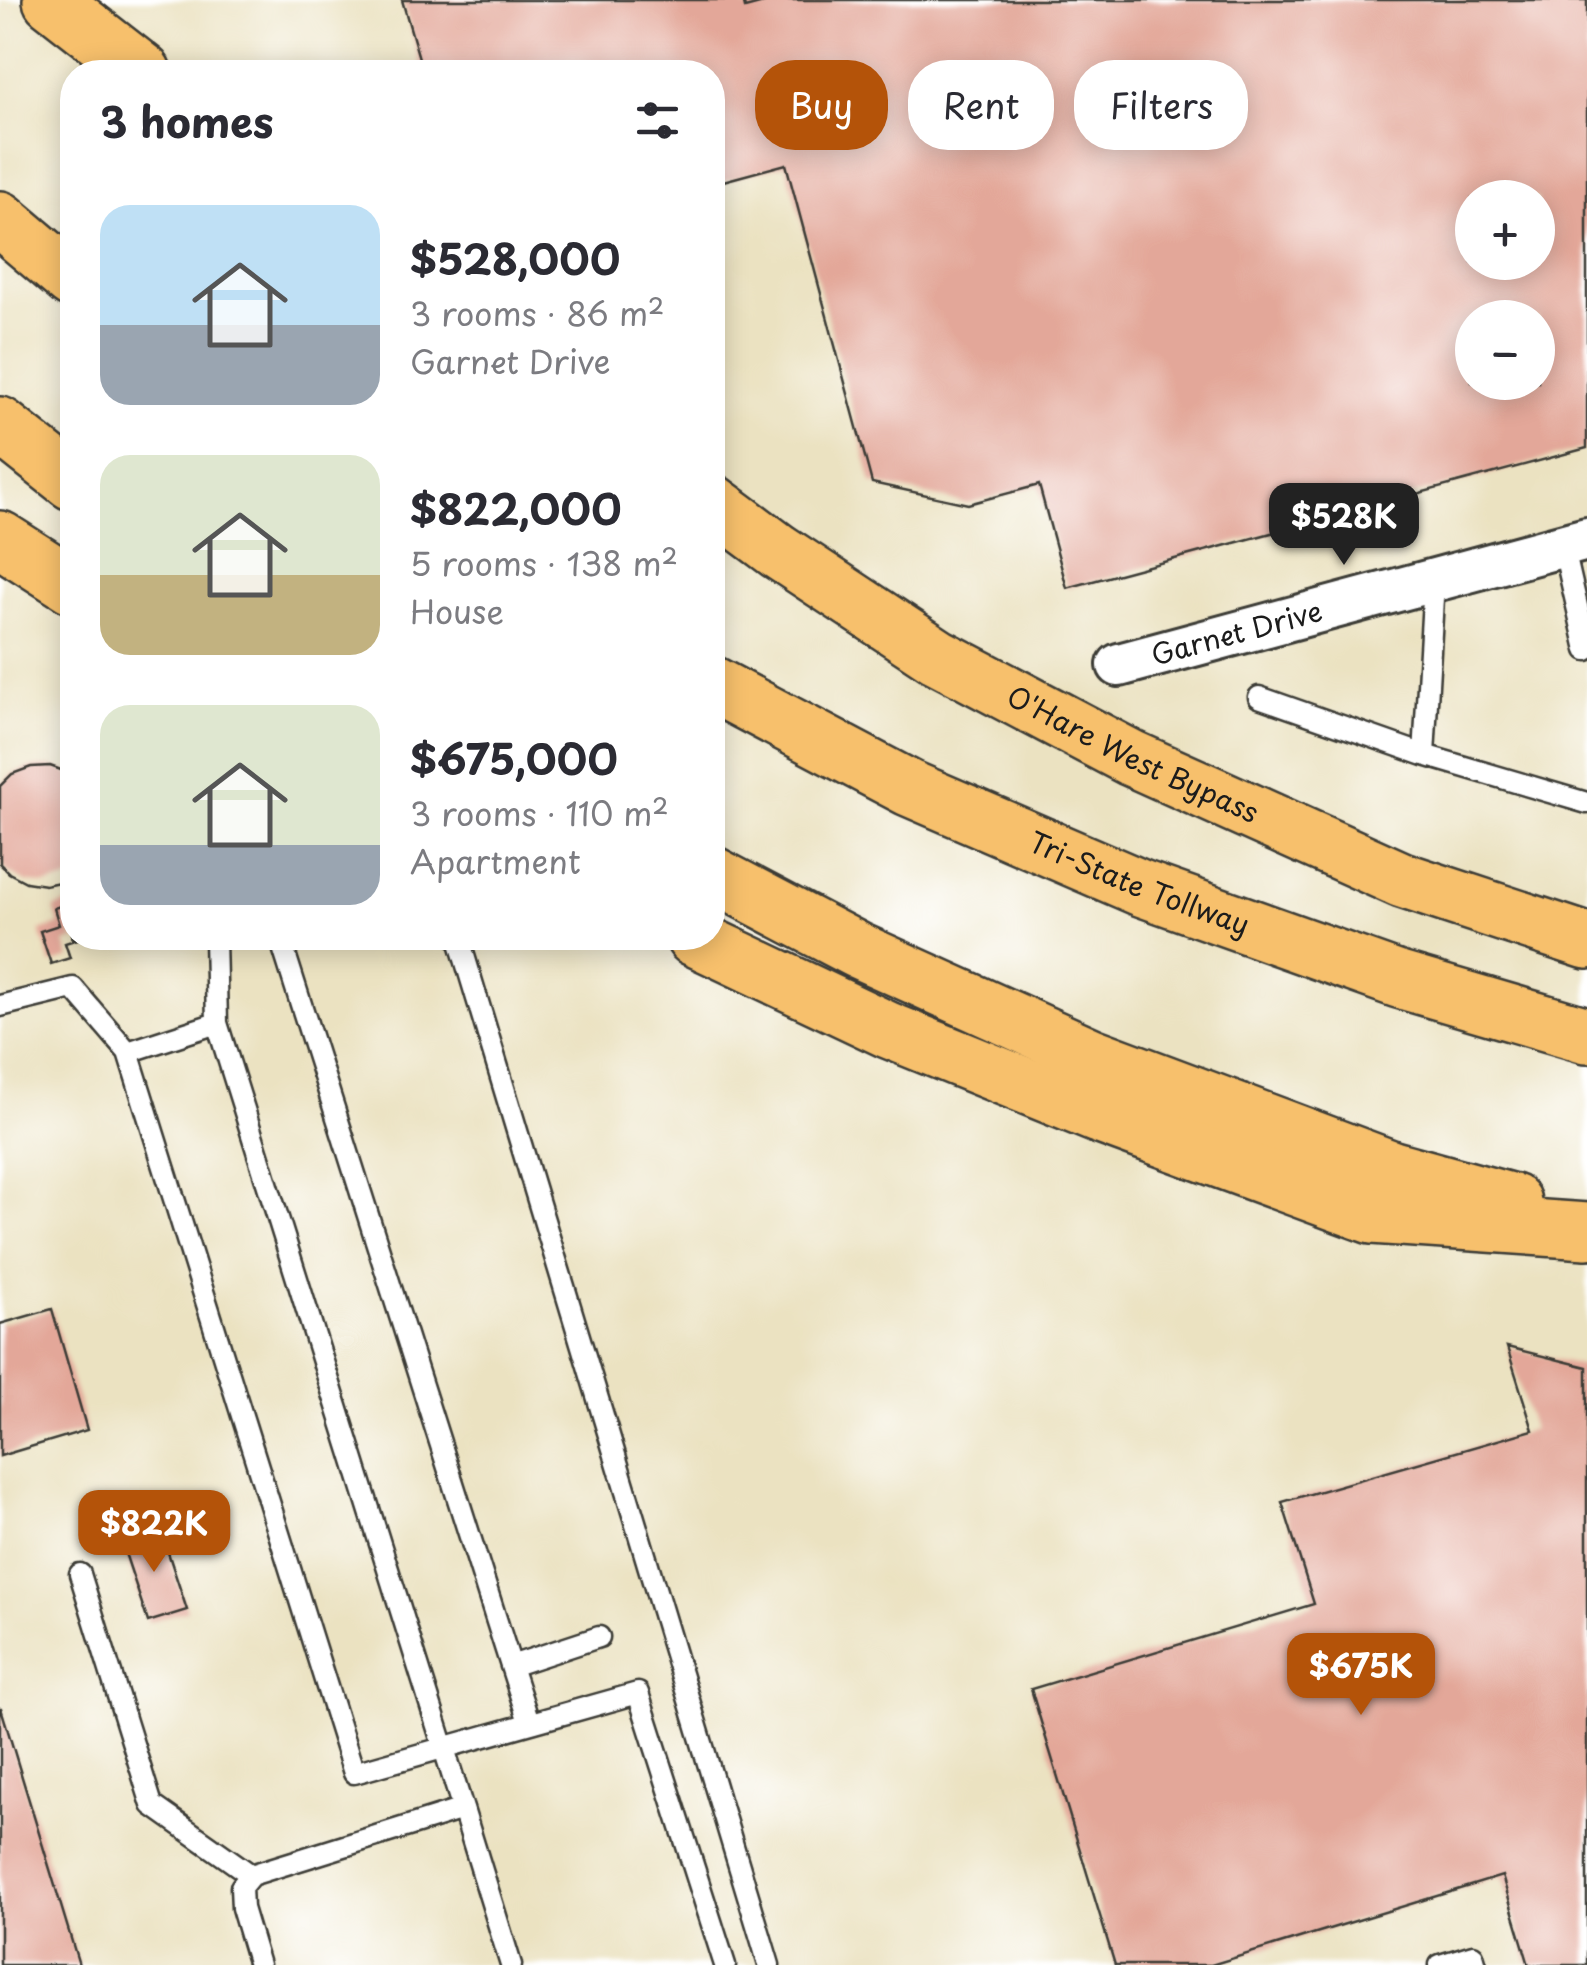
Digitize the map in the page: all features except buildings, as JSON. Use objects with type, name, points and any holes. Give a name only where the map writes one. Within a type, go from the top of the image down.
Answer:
[{"type":"highway","points":[[51,0],[128,60]]},
{"type":"highway","points":[[0,219],[60,270]]},
{"type":"highway","points":[[0,425],[60,472]]},
{"type":"highway","name":"O'Hare West Bypass","points":[[725,512],[937,656],[1132,758],[1402,880],[1587,942]]},
{"type":"highway","points":[[0,540],[60,578]]},
{"type":"highway","name":"Tri-State Tollway","points":[[725,691],[909,788],[1141,888],[1399,980],[1587,1035]]},
{"type":"highway","points":[[725,881],[856,950],[1092,1056],[1394,1169],[1587,1222]]},
{"type":"highway","points":[[719,950],[888,1030],[1098,1115],[1372,1216],[1587,1230]]},
{"type":"street","name":"Garnet Drive","points":[[1119,666],[1575,542]]},
{"type":"lane","points":[[1575,542],[1587,650]]},
{"type":"lane","points":[[1424,755],[1434,581]]},
{"type":"lane","points":[[1259,697],[1424,755],[1587,803]]},
{"type":"lane","points":[[215,950],[216,1023],[511,1965]]},
{"type":"lane","points":[[284,950],[529,1722]]},
{"type":"lane","points":[[462,950],[769,1965]]},
{"type":"lane","points":[[0,1006],[72,988],[128,1052],[354,1773],[638,1693],[724,1965]]},
{"type":"lane","points":[[128,1052],[216,1023]]},
{"type":"lane","points":[[80,1574],[152,1805],[251,1874]]},
{"type":"lane","points":[[512,1666],[599,1637]]},
{"type":"lane","points":[[260,1965],[242,1908],[240,1887],[251,1874],[463,1810]]},
{"type":"lane","points":[[1440,1965],[1473,1955],[1476,1965]]}]
